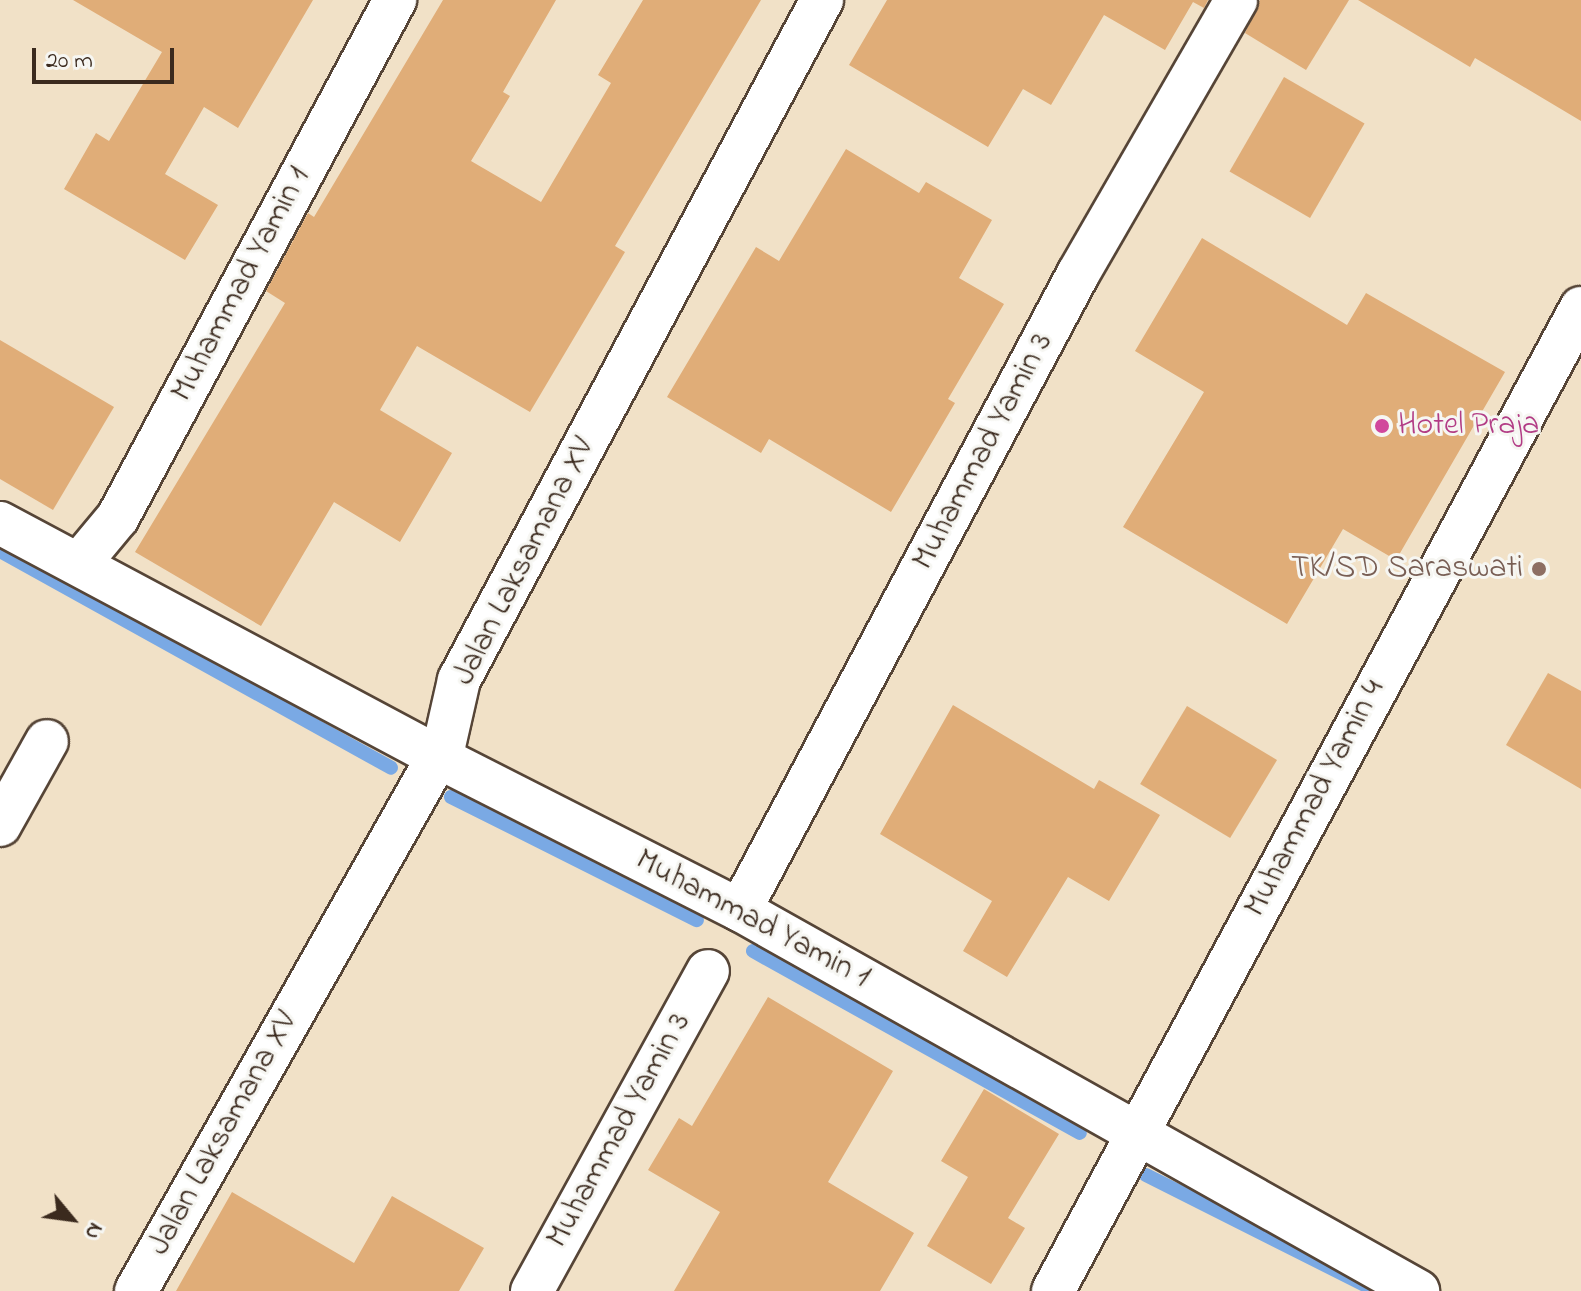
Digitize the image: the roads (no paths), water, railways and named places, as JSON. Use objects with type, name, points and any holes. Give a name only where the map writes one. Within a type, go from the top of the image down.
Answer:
[{"type":"street","name":"Muhammad Yamin 1","points":[[79,564],[118,517],[395,0]]},
{"type":"street","name":"Jalan Laksamana XV","points":[[136,1291],[438,757],[459,680],[822,0]]},
{"type":"street","name":"Muhammad Yamin 3","points":[[740,910],[1078,274],[1236,0]]},
{"type":"street","name":"Muhammad Yamin 4","points":[[1053,1291],[1135,1133],[1581,308]]},
{"type":"street","name":"Muhammad Yamin 1","points":[[0,523],[438,757],[740,910],[1418,1291]]},
{"type":"street","points":[[0,825],[47,741]]},
{"type":"street","name":"Muhammad Yamin 3","points":[[532,1291],[708,971]]},
{"type":"waterway","points":[[0,551],[391,768]]},
{"type":"waterway","points":[[451,797],[697,920]]},
{"type":"waterway","points":[[753,951],[1080,1133]]},
{"type":"waterway","points":[[1146,1175],[1373,1289]]},
{"type":"place","name":"Hotel Praja","points":[[1382,426]]},
{"type":"place","name":"TK/SD Saraswati","points":[[1539,569]]}]
